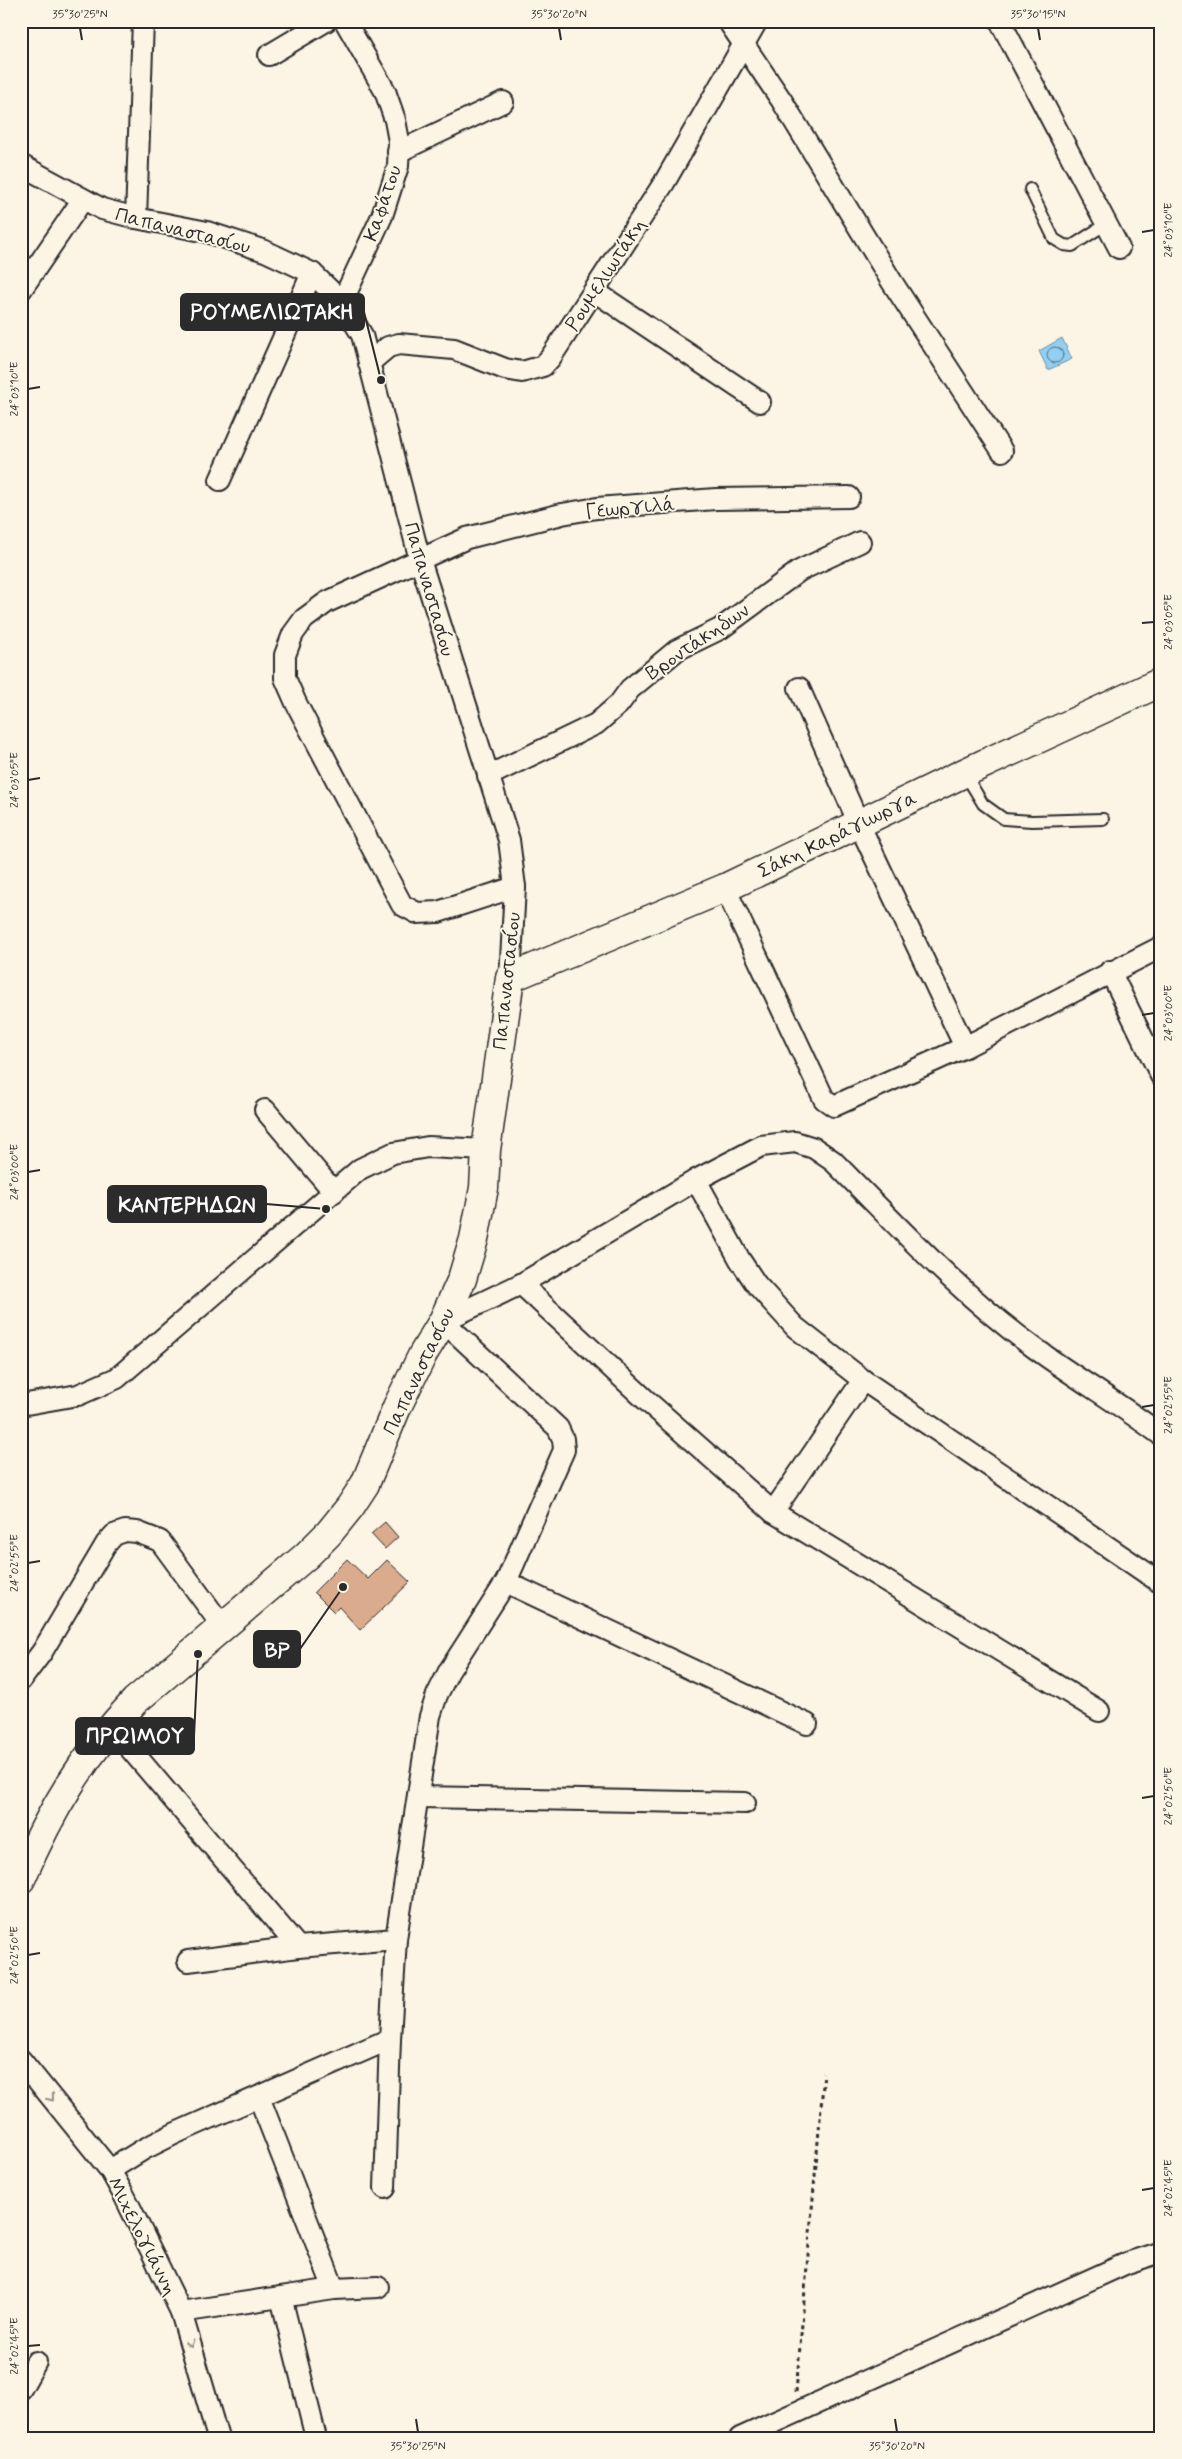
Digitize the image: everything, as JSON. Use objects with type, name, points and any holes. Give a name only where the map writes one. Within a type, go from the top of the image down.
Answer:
[{"type":"street","points":[[136,218],[143,21]]},
{"type":"street","points":[[269,55],[326,21]]},
{"type":"street","name":"Καφάτου","points":[[342,302],[382,216],[398,166],[395,120],[385,92],[345,21]]},
{"type":"street","points":[[728,21],[782,101],[892,282],[1002,451]]},
{"type":"street","name":"Ρουμελιωτάκη","points":[[370,363],[388,347],[398,344],[454,349],[505,369],[522,372],[543,366],[551,357],[664,183],[757,21]]},
{"type":"street","points":[[1000,21],[1119,248]]},
{"type":"street","points":[[398,152],[503,102]]},
{"type":"street","name":"Παπαναστασίου","points":[[21,165],[102,209],[136,218],[207,232],[266,251],[312,273],[342,302],[362,335],[420,560],[509,840],[515,888],[510,978],[486,1150],[484,1188],[474,1239],[462,1278],[444,1322],[423,1354],[397,1407],[365,1484],[330,1533],[306,1556],[135,1702],[111,1726],[64,1790],[39,1836],[21,1879]]},
{"type":"street","points":[[21,290],[83,199]]},
{"type":"street","points":[[220,480],[312,273]]},
{"type":"street","points":[[594,291],[760,402]]},
{"type":"street","name":"Γεωργιλά","points":[[515,888],[438,912],[417,913],[402,905],[285,678],[285,655],[293,634],[304,619],[327,602],[467,538],[562,514],[597,508],[716,499],[849,498]]},
{"type":"street","name":"Βροντάκηδων","points":[[488,776],[596,724],[619,704],[630,689],[677,650],[720,629],[799,571],[860,542]]},
{"type":"street","name":"Σάκη Καράγιωργα","points":[[510,978],[725,888],[964,773],[1161,682]]},
{"type":"street","points":[[799,688],[859,824],[965,1047]]},
{"type":"street","points":[[725,888],[824,1099],[834,1106],[965,1047],[1110,971],[1161,947]]},
{"type":"street","points":[[1110,971],[1161,1076]]},
{"type":"street","points":[[265,1110],[334,1192]]},
{"type":"street","points":[[385,2188],[390,2040],[396,1939],[430,1716],[437,1695],[449,1671],[506,1582],[560,1463],[564,1450],[563,1439],[558,1428],[444,1322],[521,1284],[696,1180],[761,1146],[795,1142],[814,1148],[833,1161],[977,1302],[1036,1349],[1122,1406],[1161,1435]]},
{"type":"street","points":[[25,1400],[78,1395],[117,1378],[360,1169],[393,1153],[428,1147],[486,1150]]},
{"type":"street","points":[[696,1180],[740,1260],[756,1284],[795,1327],[863,1380],[1161,1583]]},
{"type":"street","points":[[521,1284],[648,1401],[773,1512],[1099,1711]]},
{"type":"street","points":[[773,1512],[863,1380]]},
{"type":"street","points":[[21,1680],[42,1652],[106,1544],[114,1535],[125,1532],[137,1532],[160,1542],[223,1627]]},
{"type":"street","points":[[506,1582],[807,1724]]},
{"type":"street","points":[[111,1726],[298,1947]]},
{"type":"street","points":[[419,1796],[745,1803]]},
{"type":"street","points":[[188,1961],[298,1947],[396,1939]]},
{"type":"street","points":[[110,2170],[152,2145],[390,2040]]},
{"type":"street","name":"Μιχελογιάννη","points":[[21,2060],[110,2170],[181,2312],[218,2438]]},
{"type":"street","points":[[259,2097],[334,2289]]},
{"type":"street","points":[[740,2438],[1127,2263],[1161,2252]]},
{"type":"street","points":[[181,2312],[334,2289],[378,2287]]},
{"type":"street","points":[[281,2297],[316,2438]]},
{"type":"street","points":[[21,2389],[36,2362]]},
{"type":"lane","points":[[1030,189],[1054,239],[1064,245],[1072,246],[1106,224]]},
{"type":"lane","points":[[964,773],[983,804],[1004,819],[1032,821],[1103,819]]},
{"type":"path","points":[[794,2415],[824,2073]]},
{"type":"water","points":[[1062,338],[1072,359],[1048,370],[1039,351]]},
{"type":"building","points":[[385,1522],[398,1537],[385,1549],[371,1534]]},
{"type":"building","points":[[347,1559],[368,1579],[387,1560],[410,1582],[360,1630],[339,1607],[334,1612],[314,1592]]},
{"type":"place","name":"ΡΟΥΜΕΛΙΩΤΑΚΗ","points":[[381,380]]},
{"type":"place","name":"ΚΑΝΤΕΡΗΔΩΝ","points":[[326,1209]]},
{"type":"place","name":"BP","points":[[343,1587]]},
{"type":"place","name":"ΠΡΩΙΜΟΥ","points":[[198,1654]]}]
